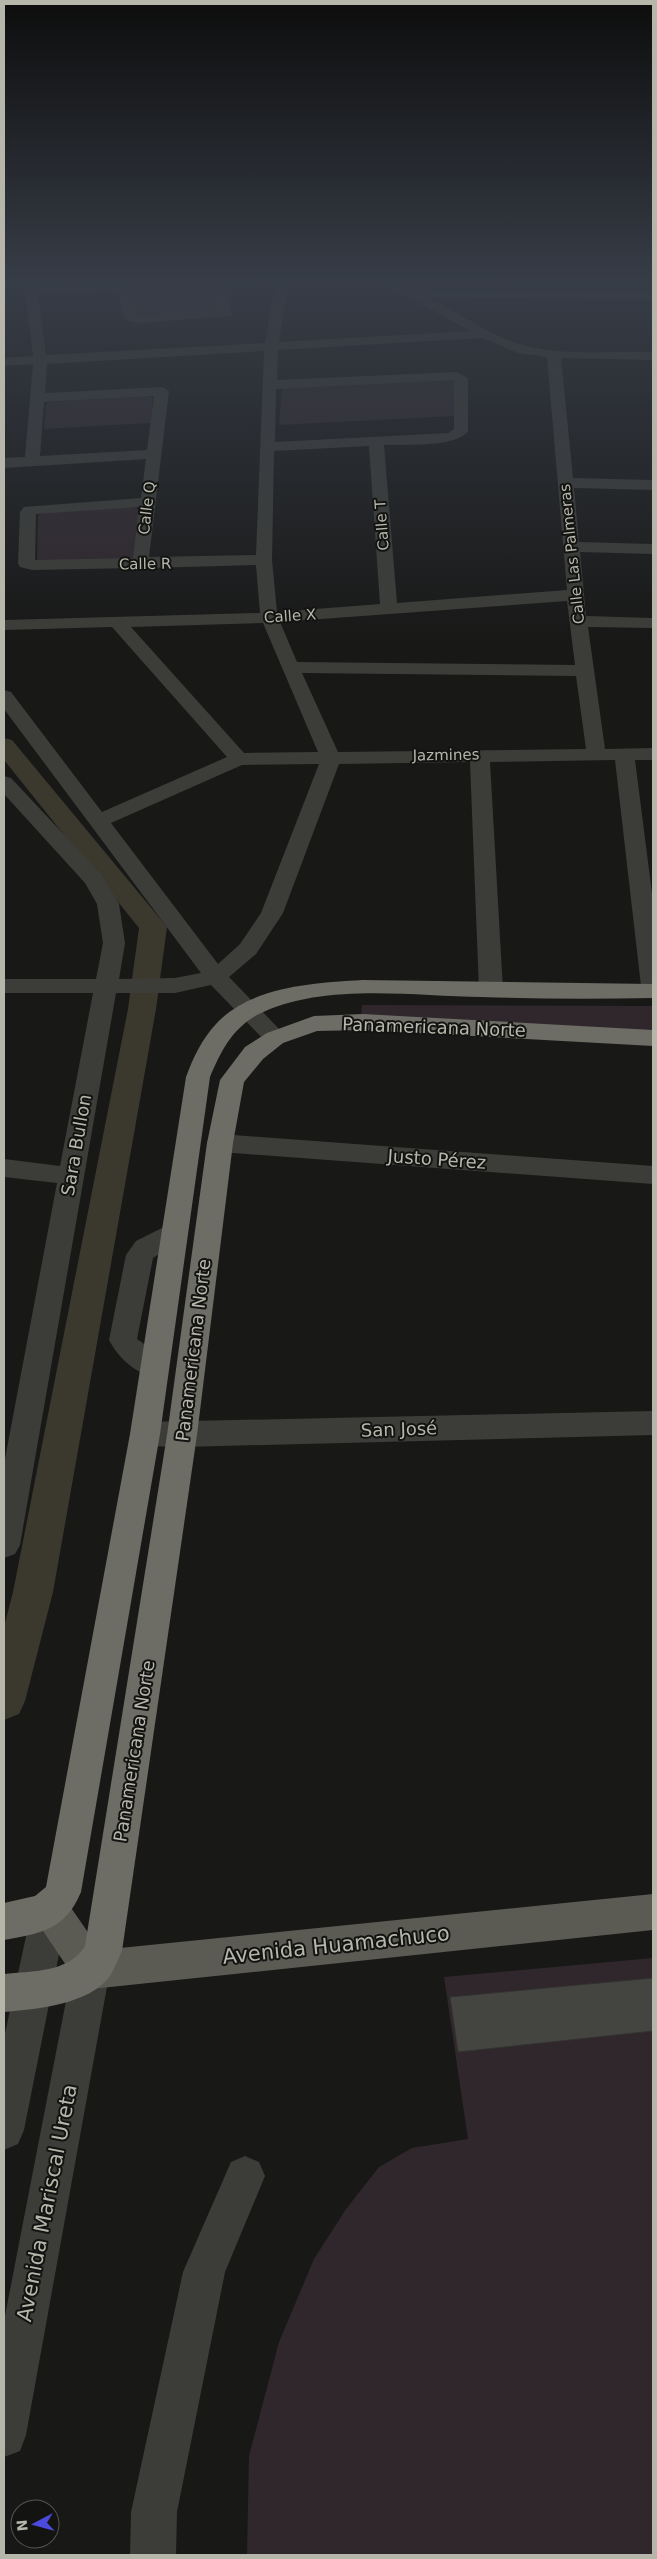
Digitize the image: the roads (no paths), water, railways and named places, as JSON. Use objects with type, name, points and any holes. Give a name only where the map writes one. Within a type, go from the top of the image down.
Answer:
[{"type":"highway","name":"Panamericana Norte","points":[[25,1916],[61,1898],[65,1882],[145,1434],[198,1077],[208,1050],[222,1029],[249,1010],[280,996],[316,991],[366,988],[653,991]]},
{"type":"highway","name":"Panamericana Norte","points":[[91,1970],[99,1961],[103,1951],[182,1436],[220,1143],[232,1080],[254,1052],[274,1038],[314,1024],[363,1022],[653,1038]]},
{"type":"highway","points":[[16,1992],[60,1985],[91,1970]]},
{"type":"main road","name":"Avenida Huamachuco","points":[[91,1970],[653,1912]]},
{"type":"main road","points":[[25,1916],[91,1970]]},
{"type":"street","points":[[32,461],[37,400]]},
{"type":"street","name":"Calle Q","points":[[140,565],[161,400]]},
{"type":"street","points":[[4,986],[166,985],[215,976],[246,950],[270,920],[331,759],[269,618],[264,560],[270,400]]},
{"type":"street","points":[[267,447],[459,434],[461,431],[461,400]]},
{"type":"street","name":"Calle Las Palmeras","points":[[558,400],[575,595],[596,754]]},
{"type":"street","name":"Calle T","points":[[376,441],[389,608]]},
{"type":"street","points":[[4,462],[153,454]]},
{"type":"street","points":[[564,483],[653,485]]},
{"type":"street","name":"Calle R","points":[[148,502],[30,510],[28,512],[26,563],[32,565],[140,565],[264,560]]},
{"type":"street","points":[[570,547],[653,549]]},
{"type":"street","name":"Calle X","points":[[4,625],[269,618],[575,595]]},
{"type":"street","points":[[578,621],[653,623]]},
{"type":"street","points":[[98,821],[238,759],[117,622]]},
{"type":"street","points":[[290,667],[584,671]]},
{"type":"street","points":[[4,696],[215,976],[274,1038]]},
{"type":"street","points":[[624,754],[645,847],[653,986]]},
{"type":"street","name":"Jazmines","points":[[238,759],[653,754]]},
{"type":"street","points":[[480,755],[491,990]]},
{"type":"street","name":"Sara Bullon","points":[[4,782],[94,880],[108,904],[114,942],[114,986],[71,1176],[8,1503],[4,1545]]},
{"type":"street","name":"Justo Pérez","points":[[220,1143],[653,1175]]},
{"type":"street","points":[[4,1168],[71,1176]]},
{"type":"street","name":"San José","points":[[145,1434],[182,1436],[653,1422]]},
{"type":"street","points":[[4,2130],[16,1992],[25,1916]]},
{"type":"street","name":"Avenida Mariscal Ureta","points":[[4,2435],[91,1970]]},
{"type":"street","points":[[153,2555],[154,2512],[204,2272],[245,2176]]},
{"type":"waterway","points":[[4,745],[153,927],[142,1009],[33,1592],[4,1701]]}]
